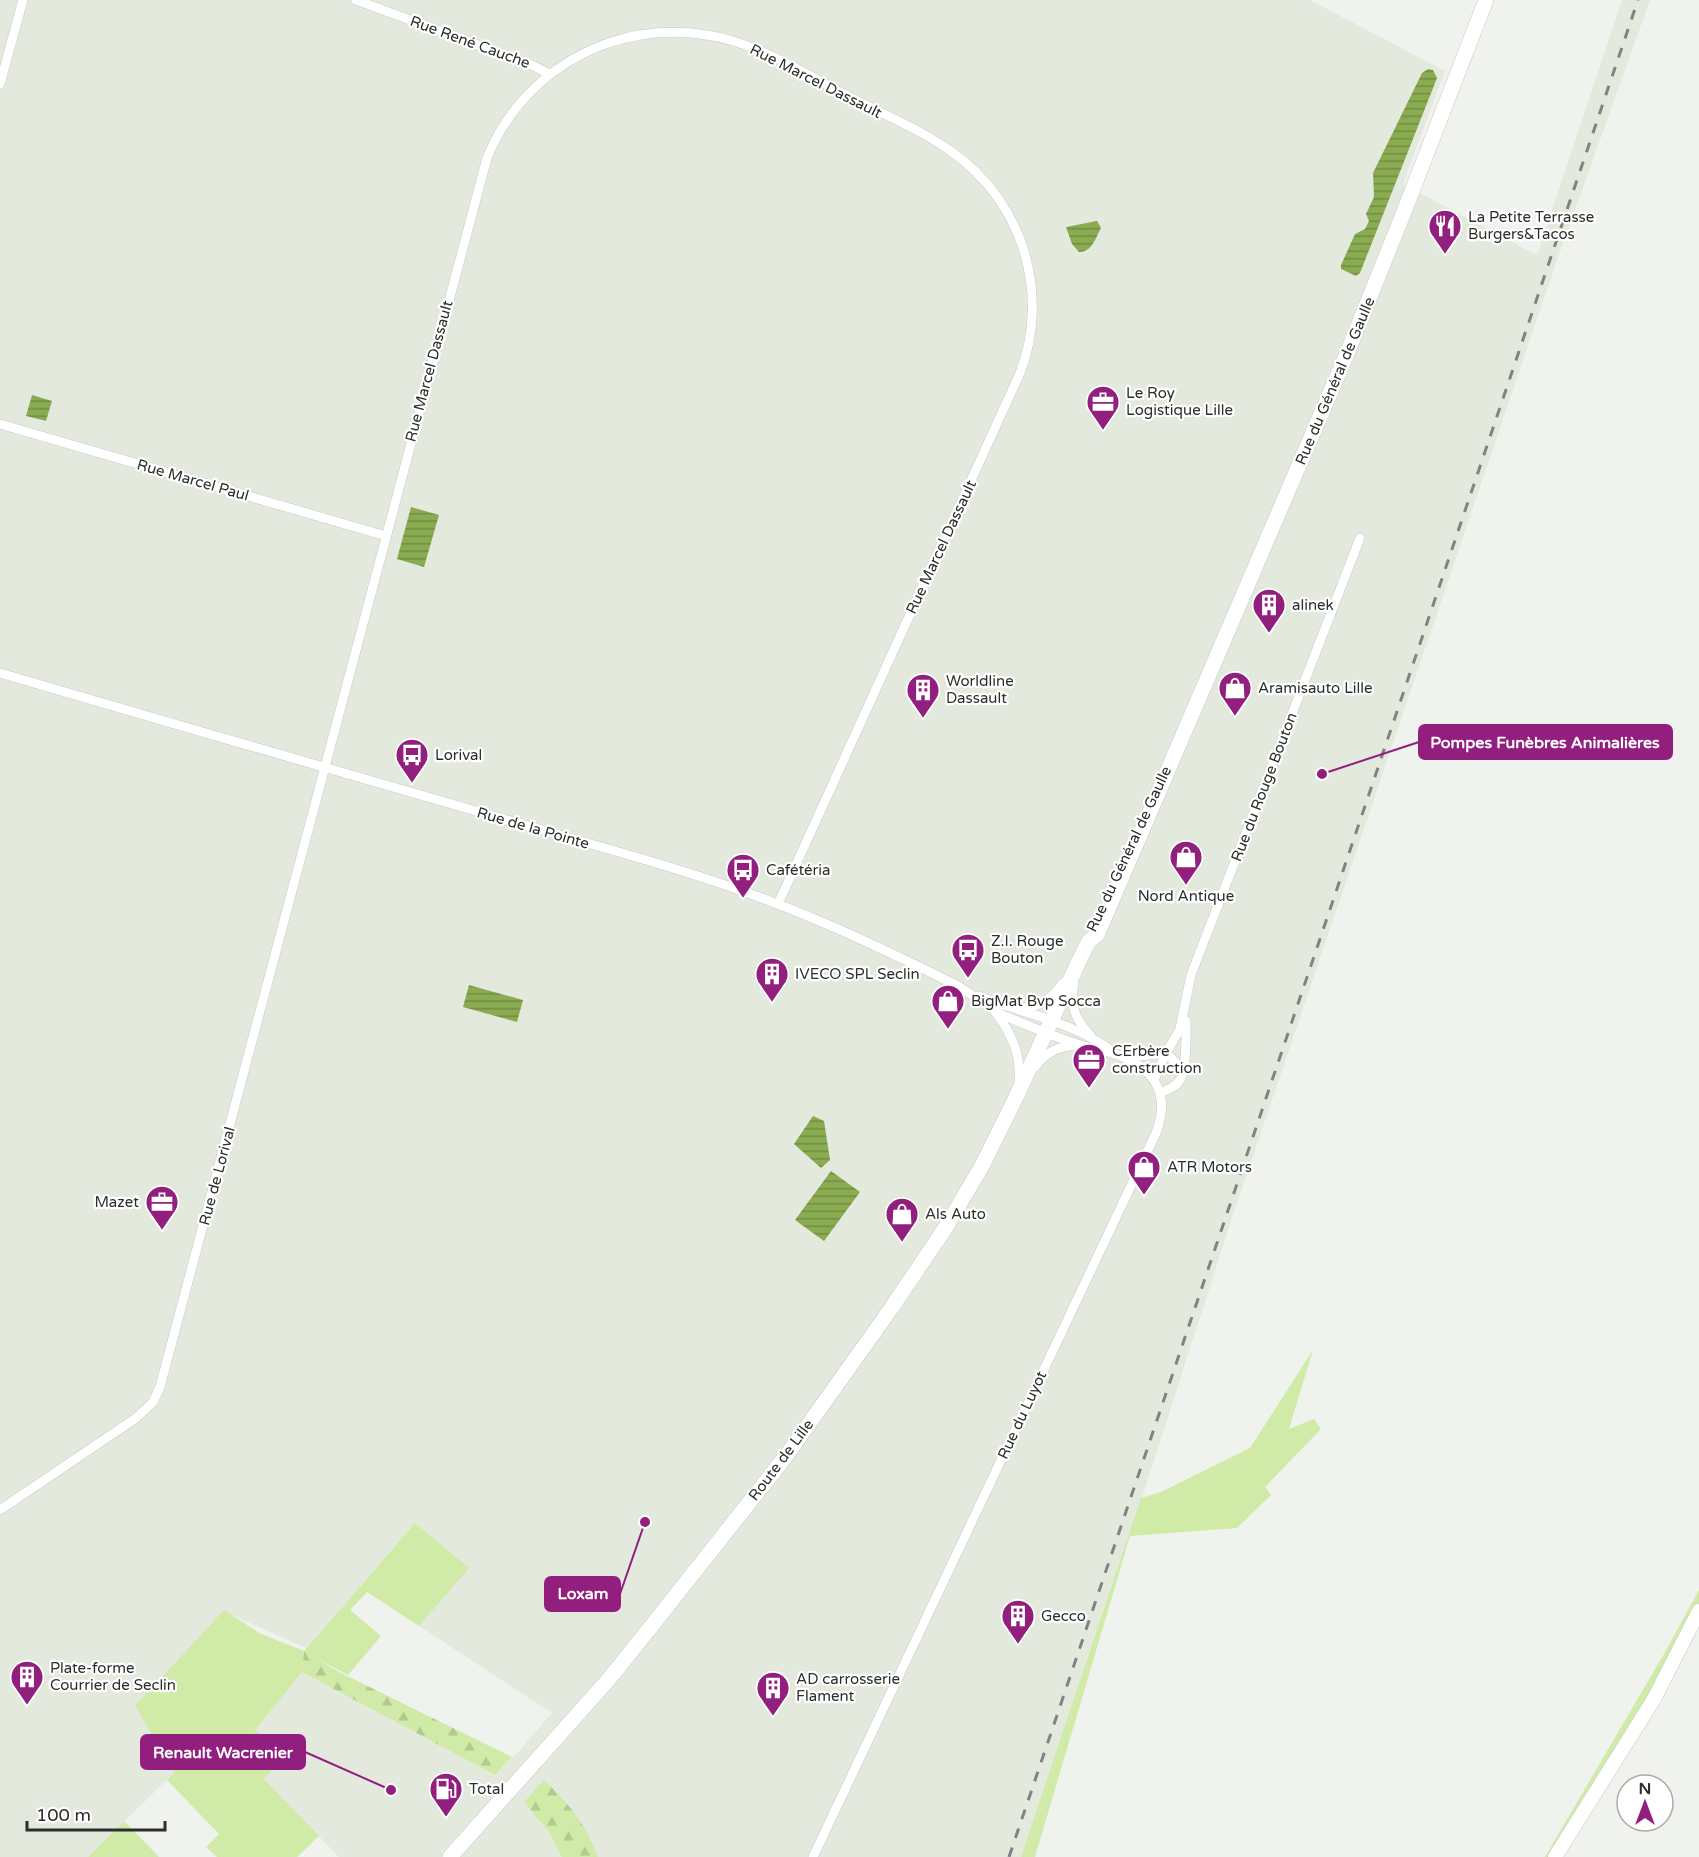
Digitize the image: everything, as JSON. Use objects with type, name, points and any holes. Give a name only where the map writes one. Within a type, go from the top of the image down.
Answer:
[{"type":"main road","name":"Rue du Général de Gaulle","points":[[1048,1027],[1089,941],[1087,935],[1162,772],[1172,757],[1346,356],[1486,0]]},
{"type":"main road","name":"Route de Lille","points":[[454,1854],[615,1671],[786,1456],[946,1227],[979,1171],[1048,1027]]},
{"type":"main road","points":[[1555,1857],[1654,1699],[1699,1611]]},
{"type":"street","points":[[0,84],[23,0]]},
{"type":"street","name":"Rue René Cauche","points":[[356,0],[502,54],[549,74]]},
{"type":"street","name":"Rue Marcel Dassault","points":[[324,768],[487,158],[499,134],[514,110],[549,74],[587,51],[621,39],[666,32],[698,33],[744,44],[920,133],[953,152],[982,178],[1000,201],[1016,228],[1031,281],[1033,324],[1030,343],[1020,373],[778,904]]},
{"type":"street","name":"Rue Marcel Paul","points":[[0,424],[386,536]]},
{"type":"street","name":"Rue du Rouge Bouton","points":[[1154,1080],[1166,1053],[1178,1034],[1191,975],[1360,538]]},
{"type":"street","name":"Rue de la Pointe","points":[[0,674],[733,888],[849,933],[964,990],[993,1011],[1048,1027]]},
{"type":"street","name":"Rue de Lorival","points":[[0,1510],[136,1418],[153,1402],[160,1387],[324,768]]},
{"type":"street","points":[[1006,1006],[1027,1008],[1042,1004],[1054,994],[1079,961]]},
{"type":"street","points":[[1079,961],[1072,1004],[1076,1017],[1093,1038],[1116,1054],[1140,1056],[1166,1053],[1183,1070],[1179,1082],[1160,1093]]},
{"type":"street","points":[[964,990],[1006,1006],[1048,1027],[1093,1038]]},
{"type":"street","name":"Rue du Rouge Bouton","points":[[1183,1070],[1186,1003]]},
{"type":"street","points":[[993,1011],[1012,1038],[1018,1056],[1020,1069],[1016,1097]]},
{"type":"street","name":"Rue du Luyot","points":[[813,1857],[1156,1133],[1163,1110],[1160,1093],[1154,1080],[1139,1065],[1116,1054],[1080,1045],[1048,1027]]},
{"type":"street","points":[[1016,1097],[1045,1055],[1058,1048],[1080,1045]]},
{"type":"shaded area","points":[[0,0],[1310,0],[1445,71],[1403,184],[1537,255],[1622,0],[1650,0],[1555,266],[1231,1221],[1130,1535],[1021,1857],[339,1857],[263,1779],[254,1730],[302,1672],[495,1775],[552,1713],[419,1626],[468,1568],[415,1523],[306,1648],[223,1611],[174,1773],[88,1857],[0,1857]]},
{"type":"shaded area","points":[[1428,69],[1433,70],[1437,78],[1360,273],[1356,276],[1341,269],[1341,265],[1355,234],[1365,229],[1369,221],[1366,214],[1374,197],[1373,173],[1422,73]]},
{"type":"shaded area","points":[[1097,221],[1101,228],[1095,240],[1087,250],[1079,252],[1072,244],[1066,227]]},
{"type":"shaded area","points":[[32,395],[52,401],[46,421],[26,416]]},
{"type":"shaded area","points":[[411,507],[439,515],[424,567],[397,559]]},
{"type":"shaded area","points":[[469,985],[523,1000],[517,1022],[463,1007]]},
{"type":"shaded area","points":[[813,1116],[824,1121],[830,1160],[821,1168],[794,1144]]},
{"type":"shaded area","points":[[831,1171],[860,1192],[824,1241],[795,1220]]},
{"type":"green space","points":[[1313,1350],[1289,1429],[1314,1419],[1321,1429],[1265,1487],[1271,1495],[1237,1528],[1130,1536],[1035,1857],[1021,1857],[1141,1498],[1161,1492],[1250,1448]]},
{"type":"green space","points":[[415,1523],[469,1568],[419,1626],[367,1592],[350,1610],[381,1636],[348,1675],[304,1652],[302,1672],[255,1730],[284,1757],[264,1779],[319,1836],[297,1857],[217,1857],[206,1847],[219,1834],[167,1780],[174,1773],[135,1706],[224,1610],[261,1634],[304,1651]]},
{"type":"green space","points":[[1699,1590],[1699,1626],[1655,1711],[1563,1857],[1545,1857]]},
{"type":"green space","points":[[304,1651],[337,1671],[512,1757],[495,1775],[302,1672]]},
{"type":"green space","points":[[544,1780],[576,1815],[588,1834],[598,1857],[562,1857],[549,1832],[524,1802]]},
{"type":"green space","points":[[124,1821],[159,1857],[88,1857]]},
{"type":"railway","points":[[1009,1857],[1638,0]]},
{"type":"place","name":"La Petite Terrasse Burgers&Tacos","points":[[1445,255]]},
{"type":"place","name":"Le Roy Logistique Lille","points":[[1103,431]]},
{"type":"place","name":"alinek","points":[[1269,634]]},
{"type":"place","name":"Aramisauto Lille","points":[[1235,717]]},
{"type":"place","name":"Worldline Dassault","points":[[923,719]]},
{"type":"place","name":"Pompes Funèbres Animalières","points":[[1322,774]]},
{"type":"place","name":"Lorival","points":[[412,784]]},
{"type":"place","name":"Nord Antique","points":[[1186,886]]},
{"type":"place","name":"Cafétéria","points":[[743,899]]},
{"type":"place","name":"Z.I. Rouge Bouton","points":[[968,979]]},
{"type":"place","name":"IVECO SPL Seclin","points":[[772,1003]]},
{"type":"place","name":"BigMat Bvp Socca","points":[[948,1030]]},
{"type":"place","name":"CErbère construction","points":[[1089,1089]]},
{"type":"place","name":"ATR Motors","points":[[1144,1196]]},
{"type":"place","name":"Mazet","points":[[162,1231]]},
{"type":"place","name":"Als Auto","points":[[902,1243]]},
{"type":"place","name":"Loxam","points":[[645,1522]]},
{"type":"place","name":"Gecco","points":[[1018,1645]]},
{"type":"place","name":"Plate-forme Courrier de Seclin","points":[[27,1706]]},
{"type":"place","name":"AD carrosserie Flament","points":[[773,1717]]},
{"type":"place","name":"Renault Wacrenier","points":[[391,1790]]},
{"type":"place","name":"Total","points":[[446,1818]]}]
